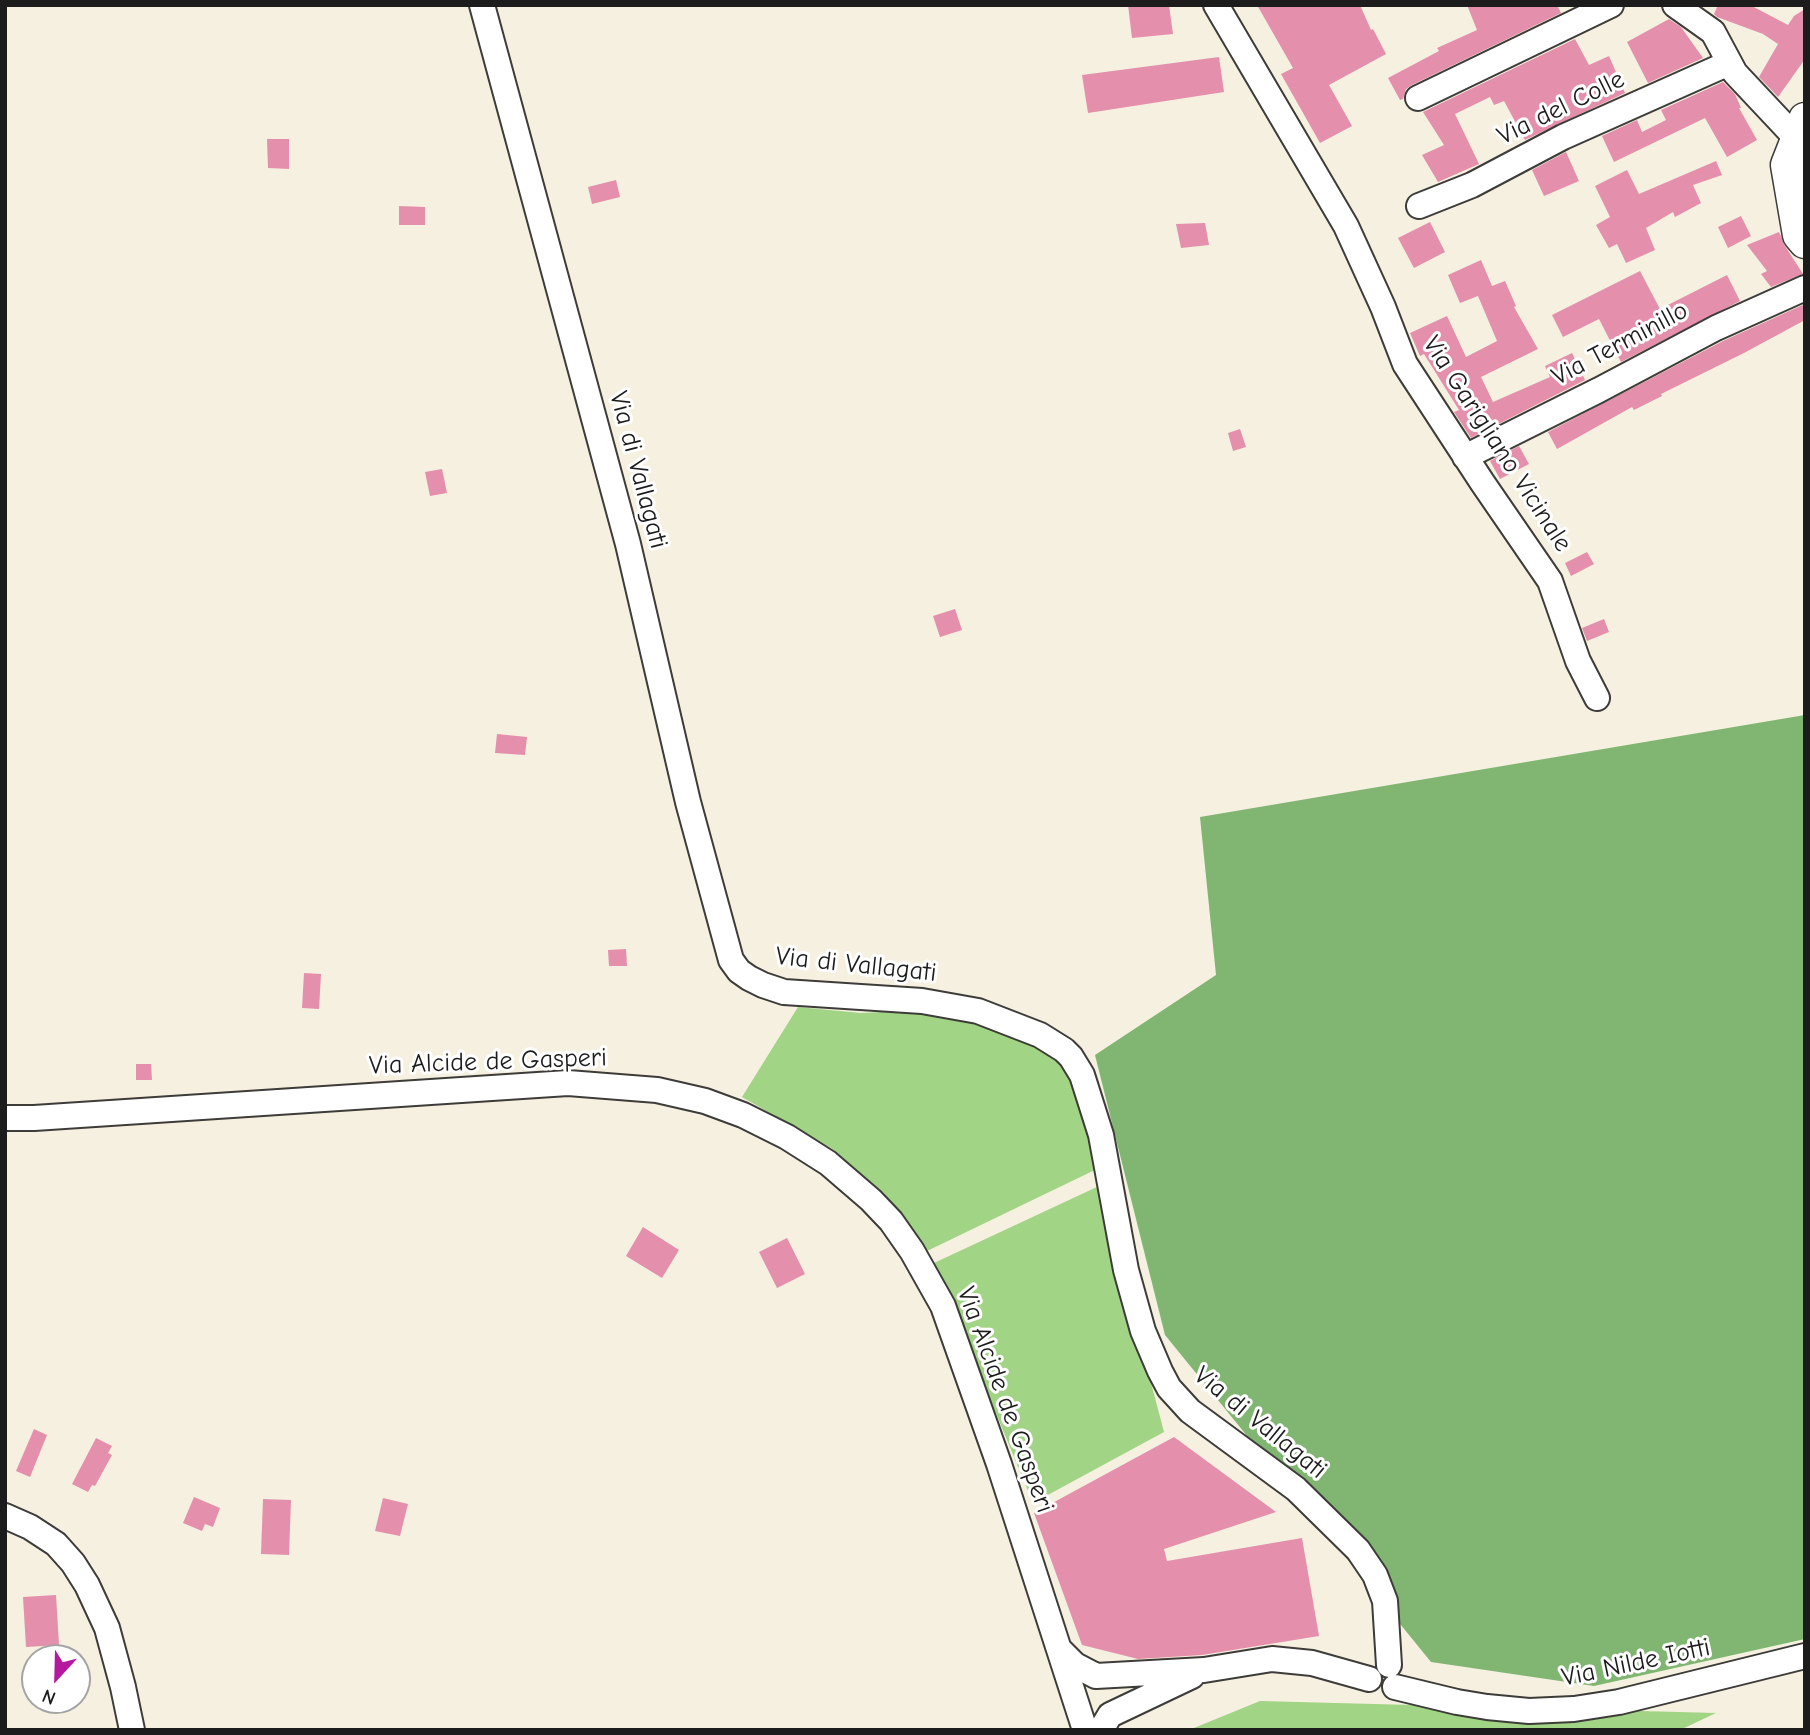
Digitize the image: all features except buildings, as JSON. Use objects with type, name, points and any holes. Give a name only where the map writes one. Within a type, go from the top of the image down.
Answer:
[{"type":"main road","points":[[1801,129],[1787,166],[1799,236],[1805,242]]},
{"type":"street","name":"Via di Vallagati","points":[[482,5],[628,544],[688,802],[731,960],[739,971],[749,978],[785,992],[922,1001],[978,1011],[1040,1035],[1071,1057],[1082,1075],[1101,1135],[1126,1270],[1143,1331],[1160,1371],[1169,1388],[1190,1411],[1296,1489],[1358,1550],[1375,1575],[1385,1601],[1384,1677]]},
{"type":"street","name":"Via Garigliano Vicinale","points":[[1216,5],[1346,226],[1383,307],[1405,364],[1550,581],[1578,661],[1597,698]]},
{"type":"street","points":[[1418,98],[1611,5]]},
{"type":"street","points":[[1675,5],[1713,32],[1735,73],[1801,129]]},
{"type":"street","name":"Via del Colle","points":[[1419,206],[1472,185],[1563,137],[1729,62]]},
{"type":"street","name":"Via Terminillo","points":[[1465,457],[1716,328],[1805,288]]},
{"type":"street","name":"Via Alcide de Gasperi","points":[[5,1118],[568,1083],[657,1090],[715,1104],[766,1125],[828,1163],[871,1199],[912,1251],[931,1282],[943,1306],[999,1464],[1085,1730]]},
{"type":"street","points":[[5,1516],[37,1531],[55,1544],[73,1563],[87,1585],[107,1628],[132,1730]]},
{"type":"street","points":[[1060,1650],[1075,1665],[1096,1676],[1204,1670]]},
{"type":"street","name":"Via Nilde Iotti","points":[[1204,1670],[1254,1661],[1285,1660],[1384,1677],[1486,1707],[1529,1711],[1574,1709],[1619,1702],[1805,1656]]},
{"type":"street","points":[[1096,1676],[1084,1688],[1077,1704],[1106,1723],[1204,1670]]},
{"type":"green space","points":[[1805,715],[1805,1639],[1594,1686],[1431,1662],[1165,1335],[1095,1055],[1216,975],[1200,817]]},
{"type":"green space","points":[[798,1007],[861,1013],[904,1011],[960,1020],[1027,1036],[1075,1074],[1101,1167],[925,1252],[884,1193],[831,1148],[742,1097]]},
{"type":"green space","points":[[1099,1186],[1164,1432],[1033,1503],[934,1263]]},
{"type":"green space","points":[[1260,1701],[1716,1713],[1680,1730],[1189,1730]]}]
